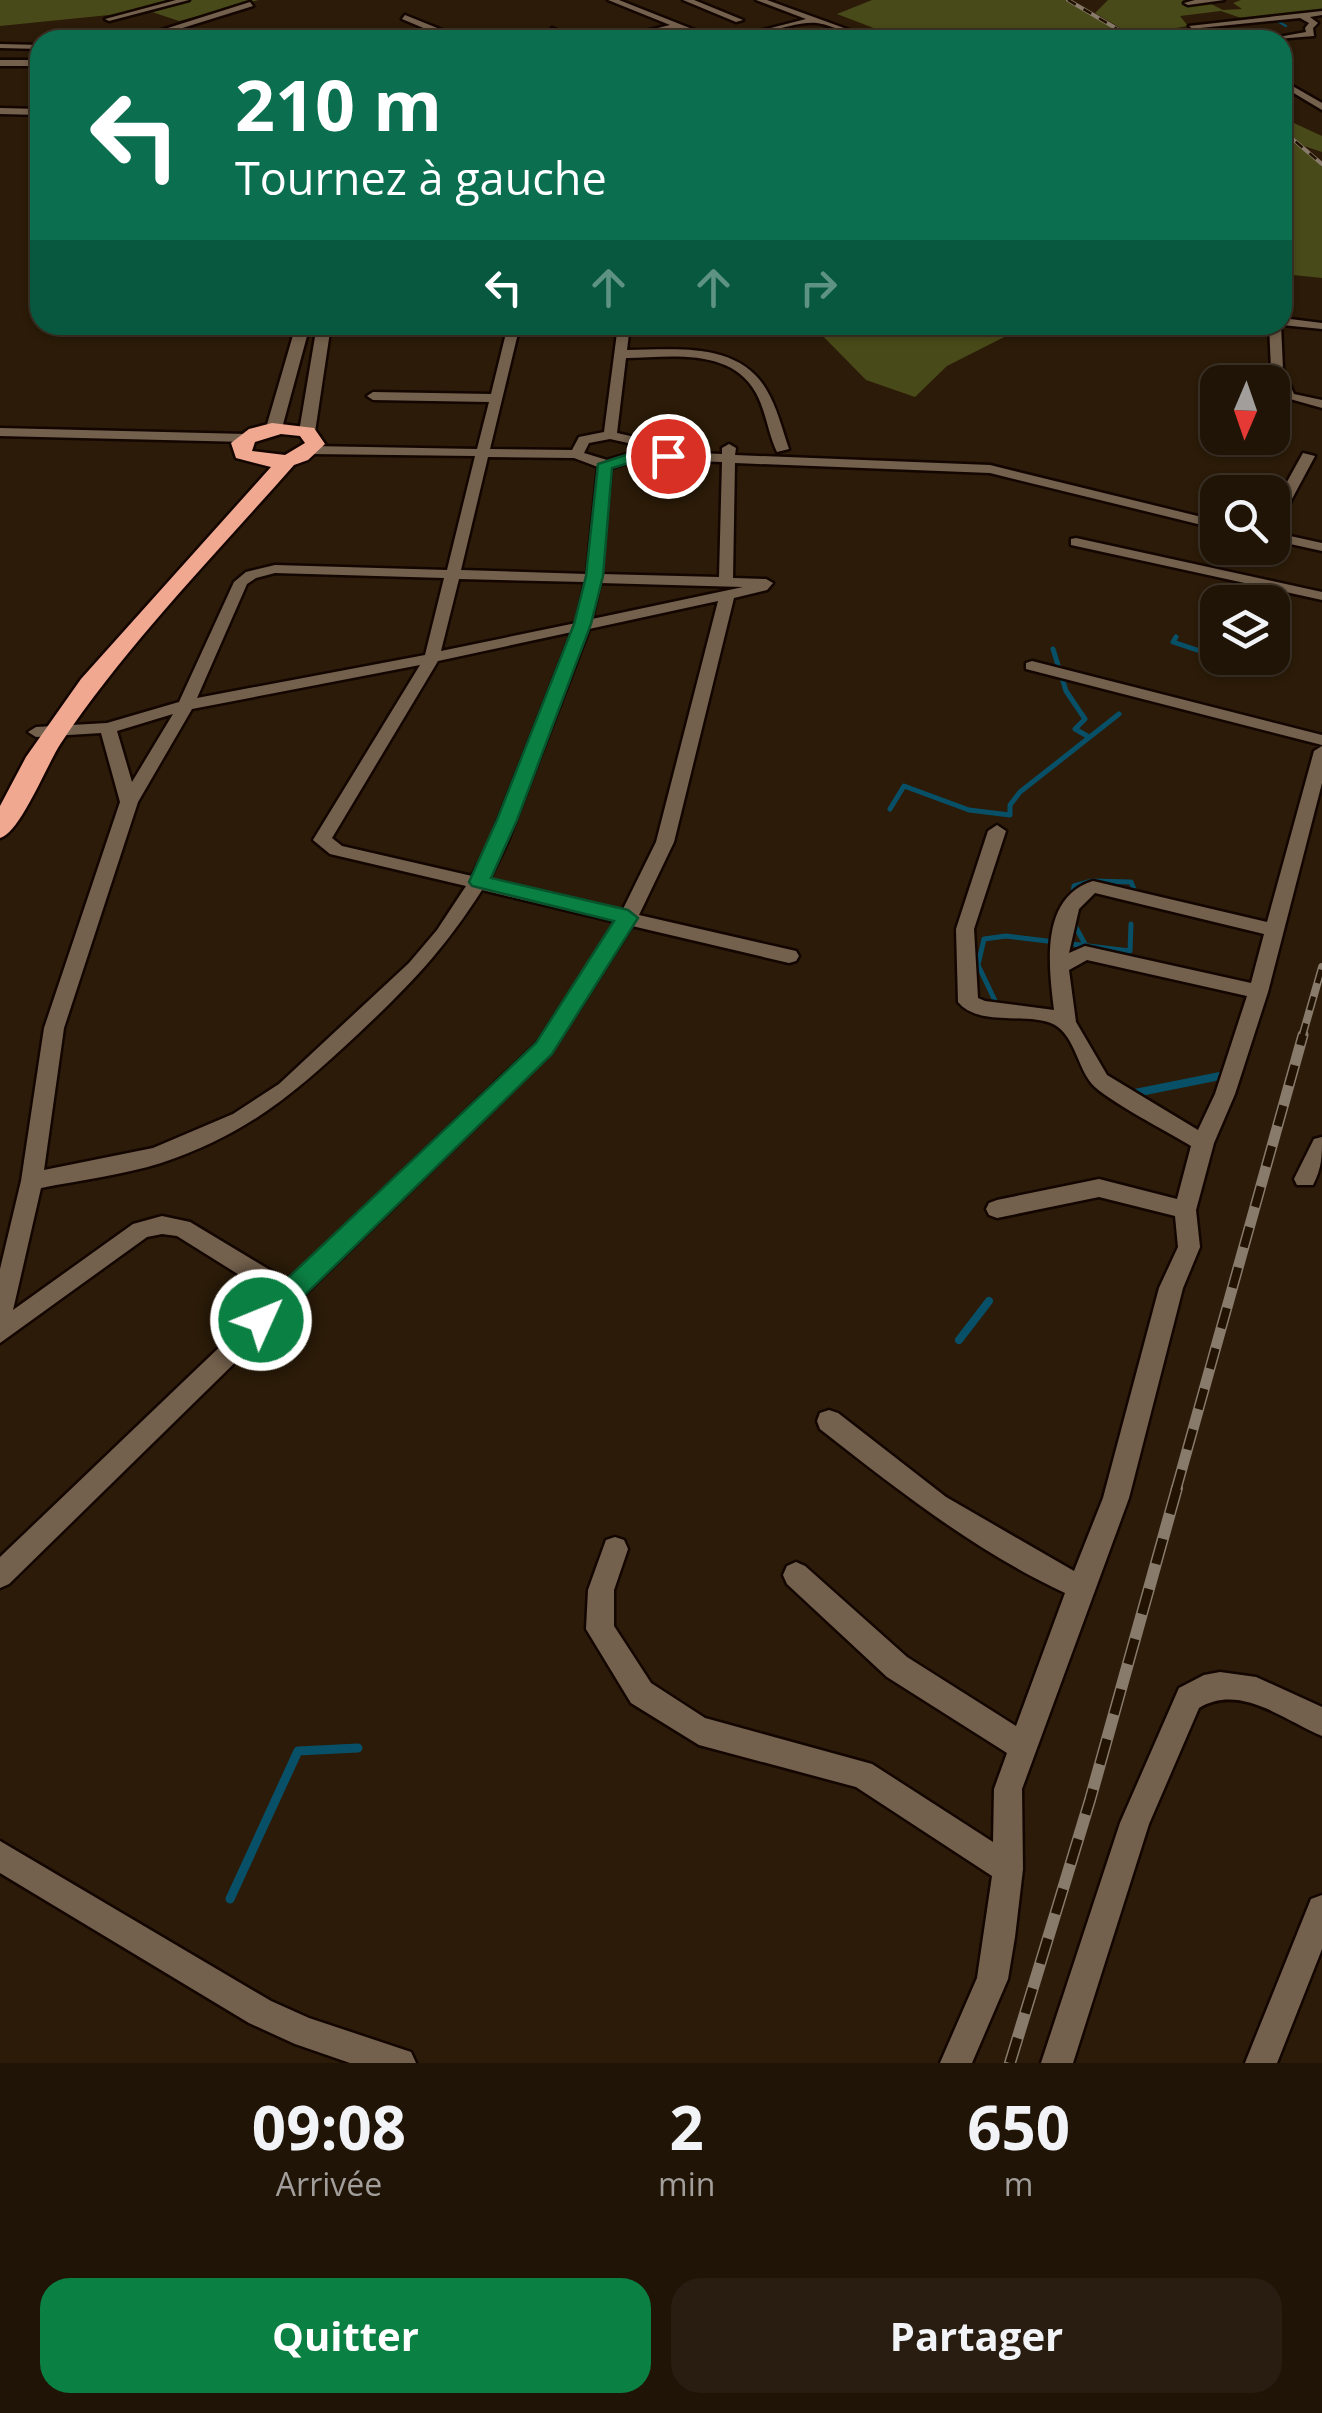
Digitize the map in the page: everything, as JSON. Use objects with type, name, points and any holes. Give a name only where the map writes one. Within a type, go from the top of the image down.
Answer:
[{"type":"highway","points":[[0,830],[47,732],[92,654],[236,499],[248,449],[274,428],[310,440]]},
{"type":"highway","points":[[0,796],[47,732],[139,624],[286,461],[310,440]]},
{"type":"highway","points":[[248,449],[286,461]]},
{"type":"street","points":[[109,19],[186,0]]},
{"type":"street","points":[[612,0],[690,30]]},
{"type":"street","points":[[687,0],[739,20]]},
{"type":"street","points":[[700,5],[722,0]]},
{"type":"street","points":[[760,0],[845,30]]},
{"type":"street","points":[[1188,2],[1220,0]]},
{"type":"street","points":[[157,30],[250,4]]},
{"type":"street","points":[[148,9],[187,22]]},
{"type":"street","points":[[1197,30],[1192,26],[1322,13]]},
{"type":"street","points":[[1292,37],[1311,34],[1309,28],[1314,23],[1300,14]]},
{"type":"street","points":[[405,17],[435,30]]},
{"type":"street","points":[[776,30],[820,21]]},
{"type":"street","points":[[788,30],[820,21]]},
{"type":"street","points":[[660,30],[679,26]]},
{"type":"street","points":[[0,46],[30,46]]},
{"type":"street","points":[[0,63],[30,63]]},
{"type":"street","points":[[1292,88],[1322,106]]},
{"type":"street","points":[[0,111],[30,112]]},
{"type":"street","points":[[0,119],[30,120]]},
{"type":"street","points":[[1292,323],[1322,326]]},
{"type":"street","points":[[274,428],[300,335]]},
{"type":"street","points":[[323,335],[310,440],[578,449],[591,437],[610,435],[628,438],[638,450]]},
{"type":"street","points":[[512,335],[432,658],[322,840],[336,850],[789,956]]},
{"type":"street","points":[[610,435],[623,335]]},
{"type":"street","points":[[1275,335],[1276,369],[1289,398],[1322,404]]},
{"type":"street","points":[[620,354],[711,356],[729,360],[761,390],[782,449]]},
{"type":"street","points":[[373,396],[496,398]]},
{"type":"street","points":[[0,432],[248,449]]},
{"type":"street","points":[[0,445],[248,449]]},
{"type":"street","points":[[578,449],[587,461],[605,464],[624,462],[638,450],[990,469],[1200,521]]},
{"type":"street","points":[[729,453],[844,450],[870,462]]},
{"type":"street","points":[[0,1575],[544,1048],[628,918],[676,810],[727,587],[729,453]]},
{"type":"street","points":[[1290,490],[1308,456]]},
{"type":"street","points":[[32,1182],[157,1156],[240,1120],[286,1089],[416,968],[444,935],[479,882],[507,820],[582,624],[594,576],[605,464]]},
{"type":"street","points":[[1290,540],[1322,547]]},
{"type":"street","points":[[1076,542],[1322,596]]},
{"type":"street","points":[[0,1318],[32,1182],[54,1028],[129,802],[186,705],[241,582],[275,569],[594,576],[727,587]]},
{"type":"street","points":[[47,732],[108,728],[186,705],[432,658],[727,587]]},
{"type":"street","points":[[1032,666],[1322,740]]},
{"type":"street","points":[[108,728],[129,802]]},
{"type":"street","points":[[956,2063],[992,1979],[1008,1869],[1008,1789],[1116,1498],[1172,1288],[1189,1247],[1184,1210],[1203,1143],[1225,1094],[1258,992],[1322,750]]},
{"type":"street","points":[[997,831],[965,928],[966,996],[982,1008],[1054,1016],[1066,1024]]},
{"type":"street","points":[[1203,1143],[1100,1080],[1066,1024],[1059,967],[1066,914],[1081,892],[1094,886],[1272,930]]},
{"type":"street","points":[[1059,967],[1078,955],[1095,953],[1258,992]]},
{"type":"street","points":[[1305,1179],[1322,1145]]},
{"type":"street","points":[[998,1209],[1099,1188],[1184,1210]]},
{"type":"street","points":[[0,1333],[141,1230],[162,1225],[182,1228],[288,1293]]},
{"type":"street","points":[[829,1421],[936,1506],[1044,1570],[1081,1587]]},
{"type":"street","points":[[615,1549],[600,1590],[600,1629],[642,1693],[699,1731],[862,1774],[1008,1869]]},
{"type":"street","points":[[796,1575],[897,1667],[1023,1747]]},
{"type":"street","points":[[1056,2063],[1134,1823],[1189,1698],[1199,1689],[1216,1685],[1262,1692],[1322,1722]]},
{"type":"street","points":[[0,1856],[260,2012],[306,2033],[400,2063]]},
{"type":"street","points":[[1261,2063],[1322,1910]]},
{"type":"shaded area","points":[[0,0],[259,0],[179,21],[149,11],[0,26]]},
{"type":"shaded area","points":[[872,0],[1068,0],[1119,30],[879,30],[837,14]]},
{"type":"shaded area","points":[[1108,0],[1226,0],[1207,2],[1223,10],[1242,9],[1233,3],[1241,0],[1322,0],[1322,11],[1241,18],[1221,11],[1180,16],[1188,26],[1165,30],[1124,30],[1095,13]]},
{"type":"shaded area","points":[[1292,122],[1322,136],[1322,152],[1301,145],[1322,164],[1322,278],[1292,275]]},
{"type":"shaded area","points":[[822,335],[1008,335],[947,366],[915,397],[866,380]]},
{"type":"waterway","points":[[1272,18],[1286,26]]},
{"type":"waterway","points":[[1176,637],[1173,642],[1200,651]]},
{"type":"waterway","points":[[1053,649],[1066,691],[1085,719],[1075,729],[1089,737]]},
{"type":"waterway","points":[[890,809],[904,786],[969,810],[1010,815],[1010,805],[1020,792],[1119,714]]},
{"type":"waterway","points":[[1072,900],[1074,886],[1092,881],[1131,882],[1136,894]]},
{"type":"waterway","points":[[1073,922],[1086,946]]},
{"type":"waterway","points":[[1086,946],[1130,951],[1131,924]]},
{"type":"waterway","points":[[998,1007],[978,965],[984,939],[1006,936],[1086,946]]},
{"type":"waterway","points":[[1130,1094],[1225,1075]]},
{"type":"waterway","points":[[959,1340],[989,1301]]},
{"type":"waterway","points":[[230,1899],[298,1751],[358,1748]]},
{"type":"railway","points":[[1068,0],[1119,30]]},
{"type":"railway","points":[[1292,138],[1322,164]]},
{"type":"railway","points":[[1302,1037],[1322,967]]},
{"type":"railway","points":[[1176,1490],[1303,1035]]},
{"type":"railway","points":[[1010,2063],[1090,1800],[1177,1488]]},
{"type":"route","points":[[261,1320],[544,1048],[628,918],[479,882],[507,820],[582,624],[594,576],[605,464],[624,462],[638,455],[668,456]]}]
